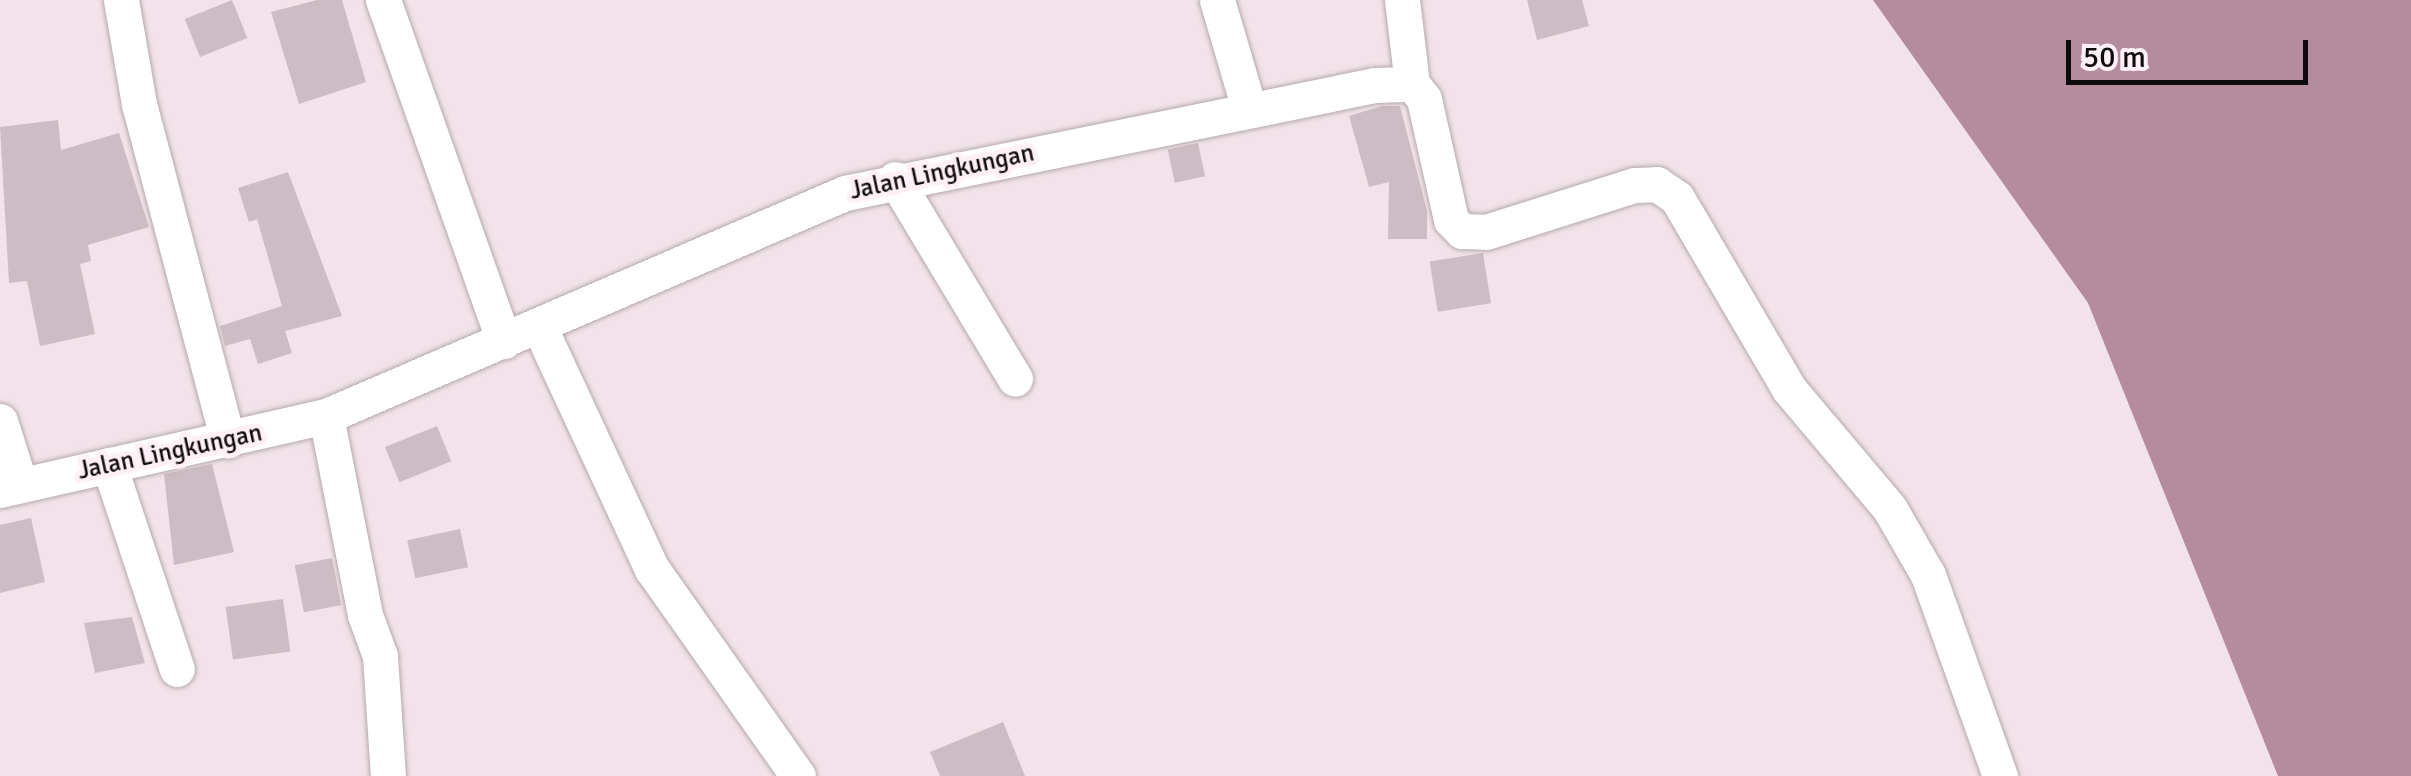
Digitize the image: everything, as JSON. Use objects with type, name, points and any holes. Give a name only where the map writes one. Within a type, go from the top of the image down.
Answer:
[{"type":"street","points":[[121,0],[139,104],[228,440]]},
{"type":"street","points":[[1217,0],[1250,109]]},
{"type":"street","points":[[1402,0],[1412,84],[1424,99],[1451,220],[1462,231],[1486,232],[1634,185],[1657,184],[1677,198],[1789,389],[1890,509],[1928,574],[2000,776]]},
{"type":"street","points":[[385,7],[504,341]]},
{"type":"street","name":"Jalan Lingkungan","points":[[10,487],[326,416],[539,326],[773,218],[895,178],[1250,109],[1412,84]]},
{"type":"street","points":[[895,178],[1015,379]]},
{"type":"street","points":[[539,326],[652,568],[798,776]]},
{"type":"street","points":[[326,416],[370,633],[380,656],[388,776]]},
{"type":"street","points":[[0,422],[10,487]]},
{"type":"street","points":[[109,466],[177,669]]},
{"type":"shaded area","points":[[1873,0],[2411,0],[2411,776],[2278,776],[2088,303]]},
{"type":"building","points":[[232,0],[247,38],[200,57],[185,19]]},
{"type":"building","points":[[317,0],[342,0],[366,82],[299,104],[271,12]]},
{"type":"building","points":[[1527,0],[1582,0],[1589,26],[1537,40]]},
{"type":"building","points":[[1382,106],[1400,106],[1427,211],[1427,239],[1388,239],[1389,182],[1369,187],[1349,116]]},
{"type":"building","points":[[58,120],[61,150],[119,133],[149,227],[88,245],[91,261],[80,264],[95,334],[40,346],[27,281],[9,283],[0,127]]},
{"type":"building","points":[[1198,143],[1205,176],[1175,183],[1168,149]]},
{"type":"building","points":[[288,172],[342,316],[285,331],[292,353],[258,364],[250,339],[225,346],[220,326],[282,306],[257,219],[249,222],[238,188]]},
{"type":"building","points":[[1483,253],[1491,303],[1438,312],[1430,261]]},
{"type":"building","points":[[437,426],[451,461],[399,482],[385,447]]},
{"type":"building","points":[[212,464],[234,552],[174,565],[164,474]]},
{"type":"building","points":[[31,518],[45,582],[0,593],[0,525]]},
{"type":"building","points":[[460,529],[468,567],[415,578],[407,540]]},
{"type":"building","points":[[332,558],[341,605],[304,612],[295,565]]},
{"type":"building","points":[[283,599],[290,651],[233,660],[226,607]]},
{"type":"building","points":[[132,617],[145,663],[95,673],[84,623]]},
{"type":"building","points":[[1003,722],[1025,776],[940,776],[930,752]]}]
